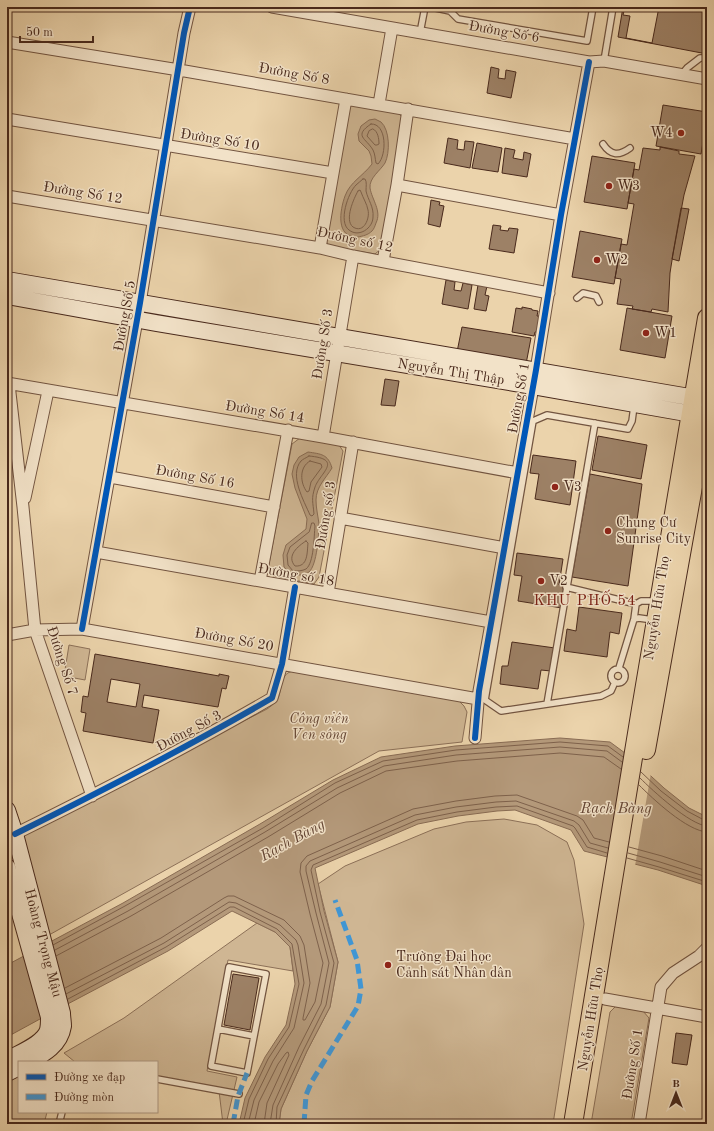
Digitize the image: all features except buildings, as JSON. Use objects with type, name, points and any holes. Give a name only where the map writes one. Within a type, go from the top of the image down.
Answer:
[{"type":"main road","points":[[7,280],[339,337]]},
{"type":"main road","points":[[7,296],[136,320]]},
{"type":"main road","name":"Nguyễn Hữu Thọ","points":[[647,710],[700,442],[707,318]]},
{"type":"main road","name":"Nguyễn Thị Thập","points":[[136,320],[336,354],[534,378]]},
{"type":"main road","name":"Nguyễn Thị Thập","points":[[339,337],[390,346],[534,378],[634,404],[672,411],[702,410]]},
{"type":"main road","points":[[534,378],[580,378],[676,394],[702,410]]},
{"type":"main road","points":[[672,411],[676,394]]},
{"type":"main road","name":"Nguyễn Hữu Thọ","points":[[647,710],[653,611],[675,486],[702,410]]},
{"type":"main road","points":[[613,915],[647,710]]},
{"type":"main road","name":"Hoàng Trọng Mậu","points":[[7,810],[15,834],[49,1017],[48,1031],[41,1041],[31,1048],[7,1060]]},
{"type":"main road","name":"Hoàng Trọng Mậu","points":[[7,867],[32,929],[62,1013],[63,1026],[59,1038],[53,1047],[31,1061]]},
{"type":"main road","name":"Nguyễn Hữu Thọ","points":[[584,1124],[605,999],[613,915]]},
{"type":"main road","name":"Nguyễn Hữu Thọ","points":[[574,1124],[613,915]]},
{"type":"main road","points":[[7,1073],[18,1068]]},
{"type":"street","name":"Đường Số 5","points":[[82,629],[110,477],[184,33],[190,7]]},
{"type":"street","name":"Đường Số 6","points":[[272,7],[589,62],[604,61],[707,79]]},
{"type":"street","points":[[379,104],[392,28]]},
{"type":"street","name":"Đường Số 8","points":[[7,42],[346,98],[575,139]]},
{"type":"street","name":"Đường Số 1","points":[[475,738],[491,622],[518,474],[561,214],[589,62]]},
{"type":"street","points":[[320,248],[346,98]]},
{"type":"street","points":[[383,261],[397,185],[408,109]]},
{"type":"street","name":"Đường Số 10","points":[[7,119],[333,173]]},
{"type":"street","points":[[397,185],[561,214]]},
{"type":"street","name":"Đường Số 12","points":[[7,196],[154,220]]},
{"type":"street","name":"Đường số 12","points":[[154,220],[320,248],[353,256],[549,293]]},
{"type":"street","name":"Đường Số 3","points":[[323,436],[353,256]]},
{"type":"street","name":"Đường Số 14","points":[[8,384],[323,436],[518,474]]},
{"type":"street","name":"Đường Số 7","points":[[8,384],[23,507],[35,630],[92,796]]},
{"type":"street","name":"Đường Số 7","points":[[23,507],[48,391]]},
{"type":"street","points":[[260,581],[288,430]]},
{"type":"street","name":"Đường số 3","points":[[328,593],[353,442]]},
{"type":"street","name":"Đường Số 16","points":[[110,477],[274,507]]},
{"type":"street","points":[[340,518],[505,548]]},
{"type":"street","name":"Đường số 18","points":[[96,552],[491,622]]},
{"type":"street","name":"Đường Số 3","points":[[15,834],[92,796],[237,719],[272,698],[282,664],[295,587]]},
{"type":"street","name":"Đường Số 20","points":[[7,635],[35,630],[82,629],[282,664],[482,691]]},
{"type":"street","points":[[658,1009],[661,987],[673,973],[699,956],[707,948]]},
{"type":"street","points":[[605,999],[707,1017]]},
{"type":"street","name":"Đường Số 1","points":[[639,1124],[658,1009]]},
{"type":"lane","points":[[420,33],[425,7]]},
{"type":"lane","points":[[431,7],[450,11],[458,19],[587,42],[593,7]]},
{"type":"lane","points":[[604,61],[613,7]]},
{"type":"lane","points":[[682,75],[692,63],[700,58],[707,58]]},
{"type":"lane","points":[[603,144],[606,149],[614,154],[622,153],[630,148]]},
{"type":"lane","points":[[577,298],[583,294],[596,296],[599,302]]},
{"type":"lane","points":[[615,682],[611,691],[601,696],[500,711],[485,700],[482,691],[533,421],[547,415],[628,429],[632,421],[634,404]]},
{"type":"lane","points":[[547,704],[595,423]]},
{"type":"lane","points":[[566,587],[636,604],[641,601],[653,611],[634,619]]},
{"type":"lane","points":[[619,668],[624,671],[626,676],[625,680],[618,683],[612,680],[611,676],[614,670],[619,668],[634,619],[636,604]]},
{"type":"lane","points":[[229,967],[266,974],[254,1036],[247,1073],[211,1066],[229,967]]},
{"type":"lane","points":[[218,1030],[254,1036]]},
{"type":"lane","points":[[158,1080],[239,1094]]},
{"type":"lane","points":[[59,1124],[62,1113]]},
{"type":"green space","points":[[353,104],[398,113],[403,118],[382,248],[375,254],[328,246],[325,237],[348,108]]},
{"type":"green space","points":[[300,438],[339,445],[343,451],[319,577],[314,584],[273,576],[268,569],[292,444]]},
{"type":"green space","points":[[69,645],[90,649],[85,680],[64,676]]},
{"type":"green space","name":"Công viên Ven sông","points":[[294,671],[459,701],[467,712],[462,742],[379,751],[49,935],[22,840],[26,833],[267,709],[277,700],[285,675]]},
{"type":"green space","name":"Trường Đại học Cảnh sát Nhân dân","points":[[504,819],[537,825],[567,842],[574,860],[584,924],[553,1124],[279,1124],[281,1109],[307,1051],[330,1007],[338,962],[318,884],[345,866],[434,829],[466,822]]},
{"type":"green space","points":[[257,923],[275,932],[290,947],[293,971],[228,960],[207,1071],[237,1077],[226,1124],[223,1124],[219,1091],[158,1079],[158,1061],[74,1061],[64,1053],[124,1018]]},
{"type":"green space","points":[[616,1006],[643,1011],[649,1018],[631,1124],[591,1124],[610,1012]]},
{"type":"green space","points":[[18,1076],[18,1113],[47,1113],[44,1124],[7,1124],[7,1082]]},
{"type":"water","points":[[375,119],[381,122],[388,136],[387,159],[370,184],[378,219],[372,231],[369,233],[358,237],[351,236],[342,228],[342,208],[347,191],[372,164],[369,151],[359,141],[358,134],[361,126],[369,120]]},
{"type":"water","points":[[308,452],[317,453],[326,457],[332,468],[319,487],[316,495],[319,529],[314,563],[309,572],[300,575],[291,575],[284,567],[283,555],[286,545],[306,529],[307,519],[295,488],[292,474],[294,465],[299,457]]},
{"type":"water","name":"Rạch Bàng","points":[[560,738],[610,742],[629,756],[664,788],[689,808],[707,817],[707,886],[658,870],[584,851],[571,830],[515,810],[458,816],[418,824],[315,868],[324,911],[338,962],[330,1007],[307,1051],[281,1109],[279,1124],[239,1124],[245,1098],[265,1057],[286,1025],[295,984],[290,947],[275,932],[232,911],[168,951],[7,1037],[7,965],[123,903],[333,780],[381,757],[455,746]]},
{"type":"pier","points":[[628,753],[651,773],[635,866],[610,860]]},
{"type":"marked path","points":[[304,1124],[306,1095],[312,1081],[358,1006],[361,989],[357,960],[335,900]]},
{"type":"marked path","points":[[233,1124],[238,1096],[247,1073]]},
{"type":"cycle path","points":[[82,629],[140,303],[184,33],[190,7]]},
{"type":"cycle path","points":[[475,738],[479,691],[536,370],[561,215],[589,62]]},
{"type":"cycle path","points":[[15,834],[145,768],[272,698],[282,664],[295,587]]},
{"type":"place","name":"W4","points":[[681,133]]},
{"type":"place","name":"W3","points":[[609,186]]},
{"type":"place","name":"W2","points":[[597,260]]},
{"type":"place","name":"W1","points":[[646,333]]},
{"type":"place","name":"V3","points":[[555,487]]},
{"type":"place","name":"Chung Cư Sunrise City","points":[[608,531]]},
{"type":"place","name":"V2","points":[[541,581]]},
{"type":"place","name":"Trường Đại học Cảnh sát Nhân dân","points":[[388,965]]},
{"type":"district","name":"KHU PHỐ 54","points":[[585,601]]}]
